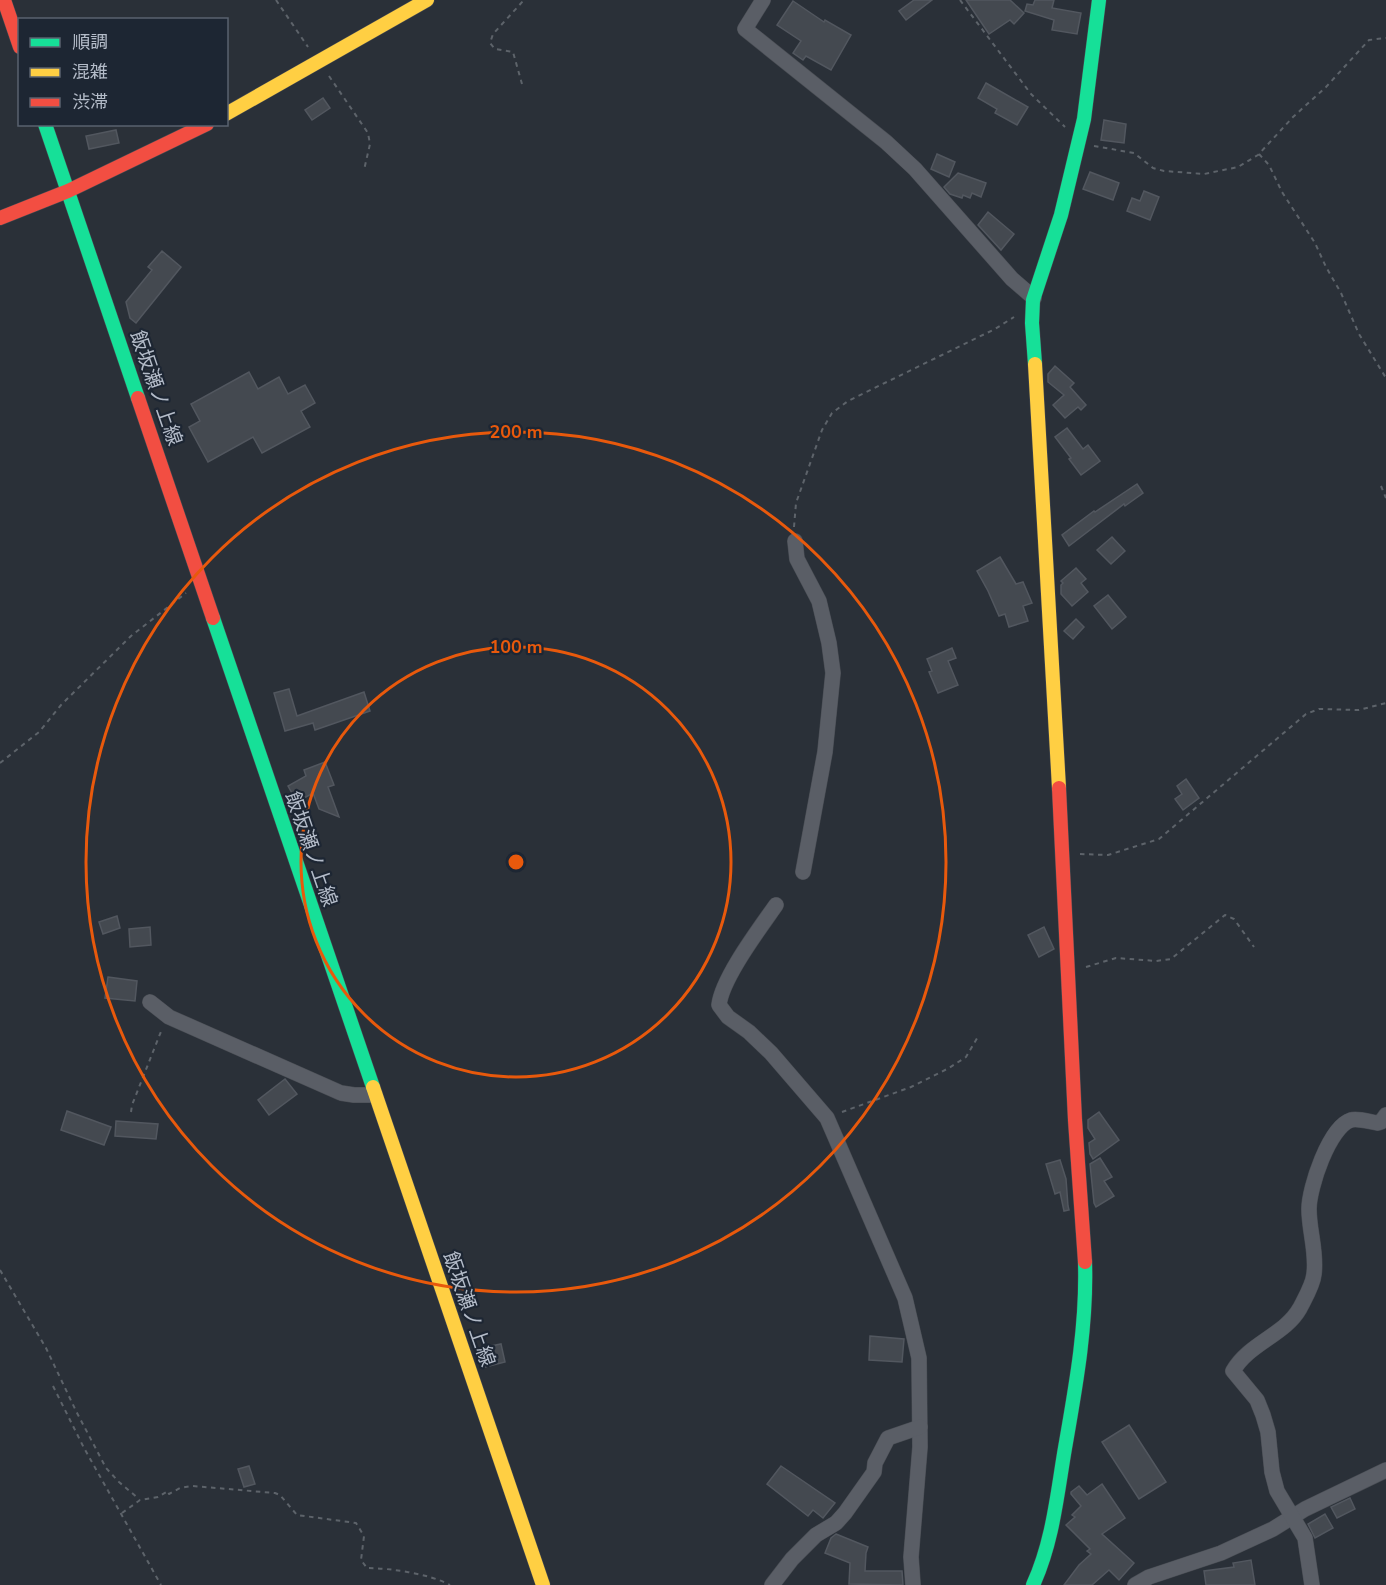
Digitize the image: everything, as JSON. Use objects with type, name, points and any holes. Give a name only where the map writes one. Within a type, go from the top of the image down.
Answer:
[{"type":"street","points":[[4,0],[18,41]]},
{"type":"street","points":[[228,113],[427,0]]},
{"type":"street","points":[[763,0],[746,29],[886,142],[915,169],[1033,304]]},
{"type":"street","points":[[1033,1585],[1054,1528],[1077,1388],[1085,1312],[1084,1242],[1074,1095],[1064,854],[1033,304],[1061,215],[1084,119],[1099,0]]},
{"type":"street","name":"飯坂瀬ノ上線","points":[[46,126],[543,1585]]},
{"type":"street","points":[[0,218],[68,191],[203,126]]},
{"type":"street","points":[[795,541],[797,559],[819,601],[833,673],[825,753],[803,872]]},
{"type":"street","points":[[776,905],[729,978],[719,1005],[728,1017],[749,1032],[771,1053],[827,1118],[905,1298],[920,1358],[920,1427],[911,1557],[913,1585]]},
{"type":"street","points":[[150,1002],[168,1016],[341,1093],[375,1095]]},
{"type":"street","points":[[1312,1585],[1305,1538],[1277,1491],[1272,1472],[1268,1432],[1260,1407],[1257,1400],[1233,1371],[1245,1355],[1283,1327],[1299,1311],[1314,1276],[1309,1209],[1312,1186],[1335,1134],[1342,1125],[1352,1120],[1378,1123],[1382,1122],[1386,1115]]},
{"type":"street","points":[[772,1585],[792,1559],[816,1535],[836,1523],[845,1513],[874,1472],[875,1463],[888,1438],[920,1427]]},
{"type":"street","points":[[1135,1585],[1157,1574],[1221,1553],[1273,1529],[1305,1509],[1386,1470]]},
{"type":"path","points":[[276,0],[368,133],[370,144],[364,170]]},
{"type":"path","points":[[522,84],[513,52],[495,49],[490,43],[493,34],[524,0]]},
{"type":"path","points":[[960,0],[1031,94],[1057,121],[1079,139],[1128,151],[1159,170],[1194,175],[1218,172],[1238,166],[1259,154],[1369,40],[1386,38]]},
{"type":"path","points":[[1259,154],[1269,165],[1288,201],[1315,243],[1341,292],[1359,334],[1386,378]]},
{"type":"path","points":[[795,541],[796,503],[822,430],[832,413],[848,401],[995,329],[1033,304]]},
{"type":"path","points":[[1381,486],[1386,498]]},
{"type":"path","points":[[0,763],[39,732],[61,705],[131,636],[179,598],[201,584]]},
{"type":"path","points":[[1064,854],[1108,855],[1159,839],[1306,714],[1319,709],[1359,710],[1386,703]]},
{"type":"path","points":[[1068,971],[1116,958],[1156,961],[1171,959],[1225,915],[1234,919],[1254,947]]},
{"type":"path","points":[[131,1112],[168,1016]]},
{"type":"path","points":[[827,1118],[864,1102],[911,1087],[949,1068],[966,1057],[980,1035]]},
{"type":"path","points":[[0,1270],[46,1348],[106,1468],[140,1500]]},
{"type":"path","points":[[53,1386],[84,1448],[161,1585]]},
{"type":"path","points":[[122,1513],[140,1500],[148,1500],[168,1491],[169,1494],[180,1488],[192,1486],[275,1493],[280,1495],[297,1515],[356,1523],[364,1536],[361,1560],[367,1568],[382,1568],[415,1574],[450,1585]]},
{"type":"building","points":[[914,0],[932,0],[906,20],[899,11]]},
{"type":"building","points":[[966,0],[1010,0],[1024,13],[1014,24],[1010,20],[989,34]]},
{"type":"building","points":[[1035,0],[1054,0],[1052,8],[1081,13],[1077,34],[1052,30],[1054,20],[1025,11],[1027,4],[1033,5]]},
{"type":"building","points":[[793,1],[824,22],[825,20],[851,35],[831,70],[806,56],[803,60],[793,53],[801,41],[777,25]]},
{"type":"building","points":[[986,83],[1028,107],[1017,125],[995,113],[997,109],[978,98]]},
{"type":"building","points":[[323,98],[330,108],[312,120],[305,110]]},
{"type":"building","points":[[1104,120],[1126,124],[1124,143],[1101,140]]},
{"type":"building","points":[[116,130],[119,143],[89,149],[86,136]]},
{"type":"building","points":[[937,154],[955,162],[949,177],[931,169]]},
{"type":"building","points":[[1090,172],[1119,183],[1113,200],[1083,189]]},
{"type":"building","points":[[958,173],[986,183],[981,197],[972,193],[970,198],[950,194],[944,187]]},
{"type":"building","points":[[1144,191],[1159,197],[1150,220],[1127,211],[1132,198],[1140,201]]},
{"type":"building","points":[[988,212],[1014,234],[1001,250],[978,225]]},
{"type":"building","points":[[162,251],[181,267],[136,323],[130,318],[126,302],[152,270],[148,267]]},
{"type":"building","points":[[1055,366],[1074,383],[1070,387],[1086,405],[1081,410],[1078,407],[1065,418],[1053,405],[1064,395],[1048,382],[1048,374]]},
{"type":"building","points":[[249,372],[258,389],[279,377],[288,394],[305,385],[315,403],[301,411],[310,427],[262,453],[253,437],[208,462],[189,427],[200,421],[191,404]]},
{"type":"building","points":[[1067,428],[1083,449],[1088,445],[1100,461],[1081,475],[1055,437]]},
{"type":"building","points":[[1137,484],[1143,493],[1125,506],[1124,504],[1069,546],[1062,535],[1094,511]]},
{"type":"building","points":[[1112,537],[1125,551],[1111,564],[1097,550]]},
{"type":"building","points":[[1000,557],[1016,584],[1023,582],[1032,603],[1023,606],[1028,621],[1009,627],[1005,614],[999,616],[977,571]]},
{"type":"building","points":[[1076,568],[1086,579],[1081,583],[1088,592],[1072,606],[1061,594],[1063,583],[1061,581]]},
{"type":"building","points":[[1108,595],[1126,617],[1112,629],[1094,606]]},
{"type":"building","points":[[1076,619],[1084,627],[1073,639],[1064,631]]},
{"type":"building","points":[[952,648],[956,658],[948,661],[958,685],[938,693],[929,672],[932,671],[927,659]]},
{"type":"building","points":[[289,689],[297,716],[364,692],[370,711],[315,730],[313,723],[285,731],[274,693]]},
{"type":"building","points":[[325,762],[334,785],[328,787],[339,817],[319,809],[313,793],[297,802],[288,786],[306,776],[304,770]]},
{"type":"building","points":[[1186,779],[1199,798],[1183,810],[1175,799],[1182,794],[1177,786]]},
{"type":"building","points":[[117,916],[120,928],[103,934],[99,922]]},
{"type":"building","points":[[150,927],[151,945],[130,947],[129,929]]},
{"type":"building","points":[[1044,927],[1054,949],[1039,957],[1028,935]]},
{"type":"building","points":[[108,977],[137,981],[135,1001],[105,998]]},
{"type":"building","points":[[285,1079],[297,1094],[269,1115],[258,1100]]},
{"type":"building","points":[[67,1111],[111,1127],[104,1145],[61,1130]]},
{"type":"building","points":[[1099,1112],[1119,1140],[1093,1159],[1089,1143],[1095,1139],[1088,1128],[1088,1120]]},
{"type":"building","points":[[116,1121],[158,1124],[156,1139],[115,1136]]},
{"type":"building","points":[[1100,1158],[1112,1177],[1104,1181],[1114,1196],[1096,1207],[1090,1164]]},
{"type":"building","points":[[1060,1160],[1066,1179],[1069,1210],[1064,1211],[1060,1192],[1055,1194],[1046,1164]]},
{"type":"building","points":[[870,1336],[904,1339],[902,1362],[869,1360]]},
{"type":"building","points":[[501,1344],[505,1362],[485,1367],[481,1348]]},
{"type":"building","points":[[1129,1425],[1166,1482],[1139,1499],[1102,1442]]},
{"type":"building","points":[[249,1466],[255,1484],[244,1487],[238,1469]]},
{"type":"building","points":[[781,1466],[835,1503],[823,1518],[813,1510],[808,1516],[767,1484]]},
{"type":"building","points":[[1102,1484],[1125,1518],[1102,1534],[1134,1563],[1119,1580],[1109,1570],[1092,1585],[1064,1585],[1079,1565],[1091,1554],[1087,1551],[1090,1549],[1066,1525],[1075,1517],[1072,1515],[1081,1506],[1071,1492],[1079,1486],[1087,1495]]},
{"type":"building","points":[[1350,1498],[1355,1509],[1337,1518],[1331,1507]]},
{"type":"building","points":[[1325,1514],[1333,1528],[1315,1538],[1308,1524]]},
{"type":"building","points":[[836,1534],[868,1547],[865,1571],[902,1571],[903,1585],[849,1584],[850,1563],[825,1553],[831,1538]]},
{"type":"building","points":[[1251,1560],[1255,1585],[1206,1585],[1204,1571],[1234,1567],[1233,1563]]},
{"type":"traffic: fast","points":[[1035,364],[1033,300],[1061,215],[1084,119],[1099,0]]},
{"type":"traffic: fast","points":[[46,126],[138,398]]},
{"type":"traffic: fast","points":[[213,618],[373,1087]]},
{"type":"traffic: fast","points":[[1033,1585],[1050,1535],[1073,1401],[1084,1309],[1085,1262]]},
{"type":"traffic: slow","points":[[228,113],[427,0]]},
{"type":"traffic: slow","points":[[1035,364],[1059,788]]},
{"type":"traffic: slow","points":[[373,1087],[543,1585]]},
{"type":"traffic: jam","points":[[4,0],[18,41]]},
{"type":"traffic: jam","points":[[0,218],[68,191],[203,126]]},
{"type":"traffic: jam","points":[[138,398],[213,618]]},
{"type":"traffic: jam","points":[[1059,788],[1075,1120],[1085,1262]]}]
